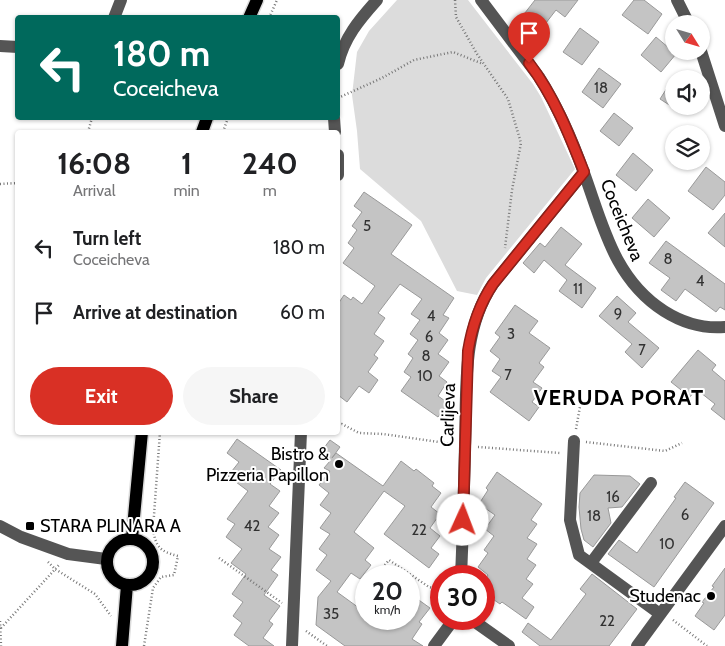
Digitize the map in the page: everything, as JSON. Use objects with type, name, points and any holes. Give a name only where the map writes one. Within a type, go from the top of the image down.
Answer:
[{"type":"main road","points":[[250,15],[257,0]]},
{"type":"main road","points":[[132,538],[142,435]]},
{"type":"main road","points":[[132,538],[141,541],[148,547],[152,555],[153,564],[150,573],[144,580],[136,584],[127,585],[118,582],[111,576],[107,568],[106,559],[109,550],[115,543],[123,539],[132,538]]},
{"type":"main road","points":[[123,640],[127,585]]},
{"type":"street","points":[[115,15],[121,0]]},
{"type":"street","points":[[340,55],[355,25],[376,0]]},
{"type":"street","name":"Coceicheva","points":[[481,0],[539,76],[547,90],[571,140],[607,237],[626,276],[640,293],[658,307],[682,321],[700,326],[725,326]]},
{"type":"street","points":[[677,0],[684,15]]},
{"type":"street","points":[[0,46],[15,47]]},
{"type":"street","points":[[704,60],[725,126]]},
{"type":"street","name":"Carlijeva","points":[[462,565],[468,351],[472,330],[484,297],[584,172]]},
{"type":"street","points":[[292,646],[301,435]]},
{"type":"street","points":[[574,441],[570,520],[580,555],[661,613]]},
{"type":"street","points":[[591,563],[651,483]]},
{"type":"street","points":[[0,526],[21,537],[68,554],[106,559]]},
{"type":"street","points":[[637,646],[725,526]]},
{"type":"street","points":[[434,646],[446,630]]},
{"type":"street","points":[[486,630],[508,646]]},
{"type":"path","points":[[270,15],[277,0]]},
{"type":"path","points":[[455,0],[456,18],[484,64],[508,98],[521,144],[512,190],[502,273]]},
{"type":"path","points":[[340,97],[382,78],[414,60],[453,52],[484,64]]},
{"type":"path","points":[[0,184],[15,183]]},
{"type":"path","points":[[581,401],[574,441],[665,451],[682,443]]},
{"type":"path","points":[[144,646],[153,588],[161,577],[174,575],[178,556],[164,552],[156,543],[153,529],[160,435]]},
{"type":"path","points":[[1,628],[68,554]]},
{"type":"path","points":[[42,556],[55,569],[95,594],[123,640]]},
{"type":"path","points":[[218,558],[294,616],[327,646]]},
{"type":"path","points":[[385,565],[389,560],[396,565]]},
{"type":"path","points":[[661,613],[708,646]]},
{"type":"path","points":[[0,621],[1,646]]},
{"type":"shaded area","points":[[397,0],[468,0],[533,84],[575,169],[486,278],[477,295],[457,291],[421,221],[360,169],[352,95],[357,52],[369,31]]},
{"type":"building","points":[[535,0],[578,0],[565,17],[556,10],[539,32],[521,18]]},
{"type":"building","points":[[634,0],[644,0],[662,14],[648,34],[622,15]]},
{"type":"building","points":[[580,28],[599,42],[582,65],[563,52]]},
{"type":"building","points":[[656,37],[665,45],[665,60],[671,60],[661,72],[641,55]]},
{"type":"building","points":[[599,68],[621,84],[603,108],[582,92]]},
{"type":"building","points":[[665,91],[665,102],[660,99]]},
{"type":"building","points":[[614,113],[633,128],[619,146],[600,131]]},
{"type":"building","points":[[633,153],[653,170],[636,191],[616,175]]},
{"type":"building","points":[[704,170],[710,170],[725,182],[725,195],[713,210],[688,191]]},
{"type":"building","points":[[364,192],[412,225],[391,254],[454,298],[443,315],[449,318],[439,333],[448,340],[438,354],[449,362],[439,376],[447,382],[438,396],[448,403],[438,417],[401,391],[411,377],[404,372],[413,358],[408,354],[418,340],[410,334],[420,320],[411,314],[422,299],[400,284],[378,313],[385,318],[374,334],[384,341],[374,355],[378,358],[368,372],[378,380],[369,393],[359,386],[347,402],[340,397],[340,301],[344,295],[351,300],[353,297],[362,304],[375,286],[343,263],[354,248],[348,243],[357,230],[352,226],[362,212],[354,206]]},
{"type":"building","points":[[648,199],[670,218],[654,237],[632,218]]},
{"type":"building","points":[[725,213],[725,247],[708,233]]},
{"type":"building","points":[[561,227],[582,244],[565,265],[596,288],[582,308],[559,291],[567,280],[544,260],[534,273],[523,263],[540,243],[545,247]]},
{"type":"building","points":[[666,241],[725,284],[725,310],[720,307],[716,312],[685,289],[676,301],[661,290],[670,278],[649,263]]},
{"type":"building","points":[[617,296],[636,313],[628,322],[659,348],[642,368],[625,352],[632,344],[599,316]]},
{"type":"building","points":[[515,305],[538,321],[529,333],[550,348],[539,363],[544,367],[533,382],[542,388],[532,402],[539,407],[529,421],[490,392],[501,377],[492,371],[500,359],[490,351],[500,337],[495,333]]},
{"type":"building","points":[[698,350],[716,365],[712,370],[725,381],[725,420],[711,409],[715,404],[696,389],[690,397],[671,382]]},
{"type":"building","points":[[237,439],[281,470],[270,484],[280,491],[269,506],[279,513],[268,527],[279,535],[269,549],[281,557],[271,570],[278,575],[264,595],[280,606],[269,621],[273,624],[263,638],[274,646],[249,646],[234,635],[242,623],[233,616],[243,602],[232,594],[246,574],[231,563],[242,549],[226,537],[235,524],[227,519],[248,491],[228,476],[239,462],[227,453]]},
{"type":"building","points":[[330,440],[340,447],[332,458],[336,453],[383,486],[401,461],[414,471],[416,469],[434,483],[432,486],[441,493],[431,507],[440,514],[430,528],[440,536],[431,548],[439,554],[429,568],[384,534],[405,506],[384,491],[354,532],[374,548],[365,560],[371,565],[355,565],[355,576],[351,573],[337,592],[355,605],[355,630],[418,630],[412,639],[423,646],[345,646],[316,625],[318,597],[331,581],[316,570],[327,555],[319,549],[330,534],[320,528],[331,513],[320,505],[329,493],[319,485],[330,471],[324,468],[330,461],[320,453]]},
{"type":"building","points":[[497,472],[542,504],[531,520],[537,524],[527,538],[537,544],[527,559],[536,565],[526,579],[533,584],[522,598],[534,607],[526,619],[502,602],[500,604],[495,601],[495,565],[479,565],[488,553],[484,550],[494,536],[485,529],[495,515],[479,504],[488,490],[486,488]]},
{"type":"building","points":[[594,475],[630,476],[640,484],[622,507],[608,508],[611,523],[593,547],[584,540],[579,507],[580,493]]},
{"type":"building","points":[[685,482],[714,503],[654,587],[608,554],[619,540],[637,553],[676,498],[674,497]]},
{"type":"building","points":[[725,568],[725,615],[714,630],[695,616]]},
{"type":"building","points":[[592,574],[637,609],[609,646],[540,646],[522,632],[528,623],[551,640],[586,594],[580,589]]},
{"type":"building","points":[[420,601],[430,608],[420,621]]},
{"type":"place","name":"Bistro & Pizzeria Papillon","points":[[339,464]]},
{"type":"place","name":"STARA PLINARA A","points":[[30,526]]},
{"type":"place","name":"Studenac","points":[[711,596]]},
{"type":"district","name":"VERUDA PORAT","points":[[619,397]]},
{"type":"route","points":[[463,520],[468,351],[477,314],[484,297],[493,284],[584,172],[547,90],[529,63]]}]
